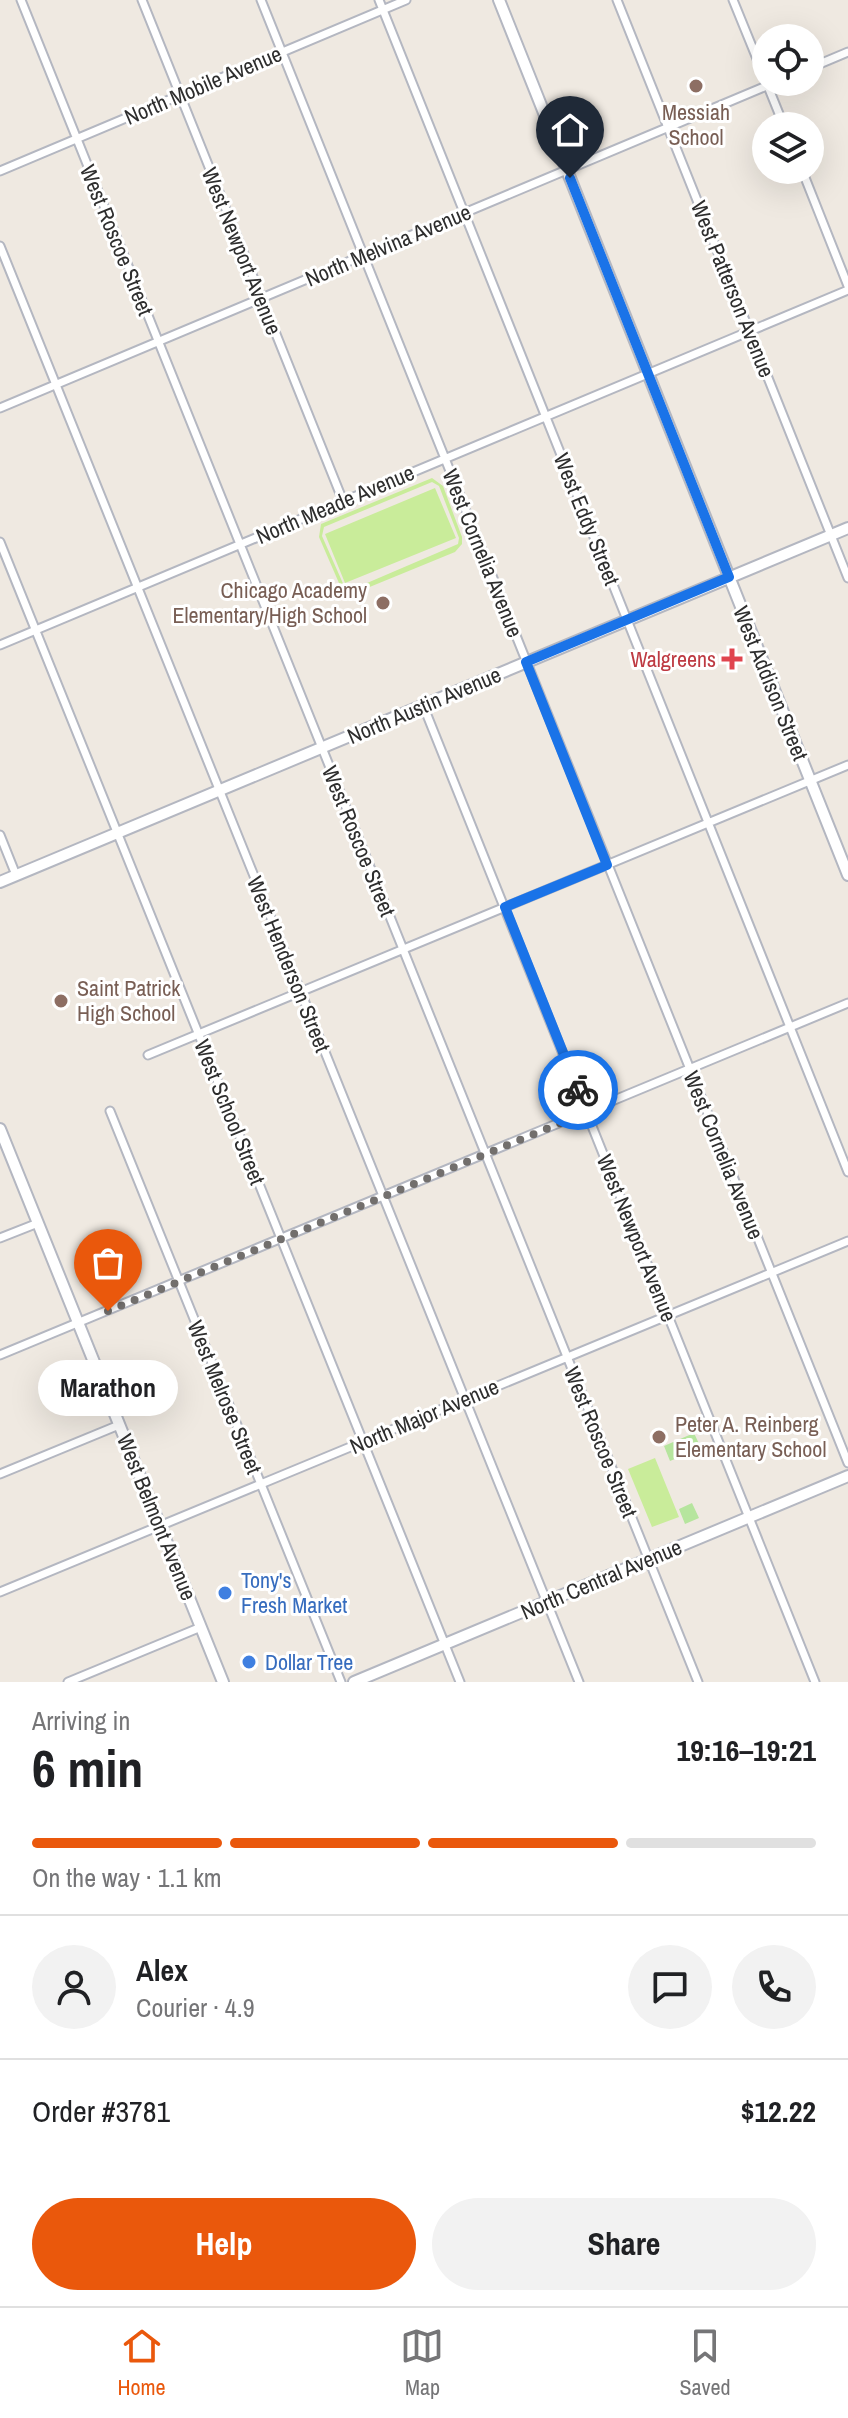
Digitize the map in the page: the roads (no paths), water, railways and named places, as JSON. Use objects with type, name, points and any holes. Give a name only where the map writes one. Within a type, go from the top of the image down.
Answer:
[{"type":"street","name":"West Roscoe Street","points":[[21,0],[698,1682]]},
{"type":"street","name":"West Newport Avenue","points":[[142,0],[343,501]]},
{"type":"street","name":"West Cornelia Avenue","points":[[261,0],[848,1463]]},
{"type":"street","name":"West Eddy Street","points":[[379,0],[848,1172]]},
{"type":"street","name":"North Mobile Avenue","points":[[0,171],[406,0]]},
{"type":"street","name":"West Addison Street","points":[[499,0],[848,875]]},
{"type":"street","name":"West Patterson Avenue","points":[[617,0],[848,578]]},
{"type":"street","points":[[733,0],[752,44]]},
{"type":"street","points":[[824,62],[848,52]]},
{"type":"street","name":"North Melvina Avenue","points":[[0,408],[752,90]]},
{"type":"street","points":[[807,184],[848,288]]},
{"type":"street","name":"West Henderson Street","points":[[0,246],[579,1682]]},
{"type":"street","name":"North Meade Avenue","points":[[0,645],[848,288]]},
{"type":"street","name":"North Austin Avenue","points":[[0,882],[848,528]]},
{"type":"street","name":"West School Street","points":[[0,542],[460,1682]]},
{"type":"street","name":"West Newport Avenue","points":[[423,705],[815,1682]]},
{"type":"street","points":[[148,1055],[848,765]]},
{"type":"street","points":[[0,835],[16,875]]},
{"type":"street","points":[[0,1355],[848,1003]]},
{"type":"street","name":"West Melrose Street","points":[[110,1111],[341,1682]]},
{"type":"street","name":"West Belmont Avenue","points":[[0,1129],[223,1682]]},
{"type":"street","points":[[0,1238],[38,1223]]},
{"type":"street","name":"North Major Avenue","points":[[0,1592],[848,1241]]},
{"type":"street","points":[[0,1474],[119,1425]]},
{"type":"street","name":"North Central Avenue","points":[[354,1682],[848,1476]]},
{"type":"street","points":[[68,1682],[201,1627]]},
{"type":"place","name":"Messiah School","points":[[696,86]]},
{"type":"place","name":"Chicago Academy Elementary/High School","points":[[383,603]]},
{"type":"place","name":"Walgreens","points":[[732,659]]},
{"type":"place","name":"Saint Patrick High School","points":[[61,1001]]},
{"type":"place","name":"Marathon","points":[[108,1311]]},
{"type":"place","name":"Peter A. Reinberg Elementary School","points":[[659,1437]]},
{"type":"place","name":"Tony's Fresh Market","points":[[225,1593]]},
{"type":"place","name":"Dollar Tree","points":[[249,1662]]}]
